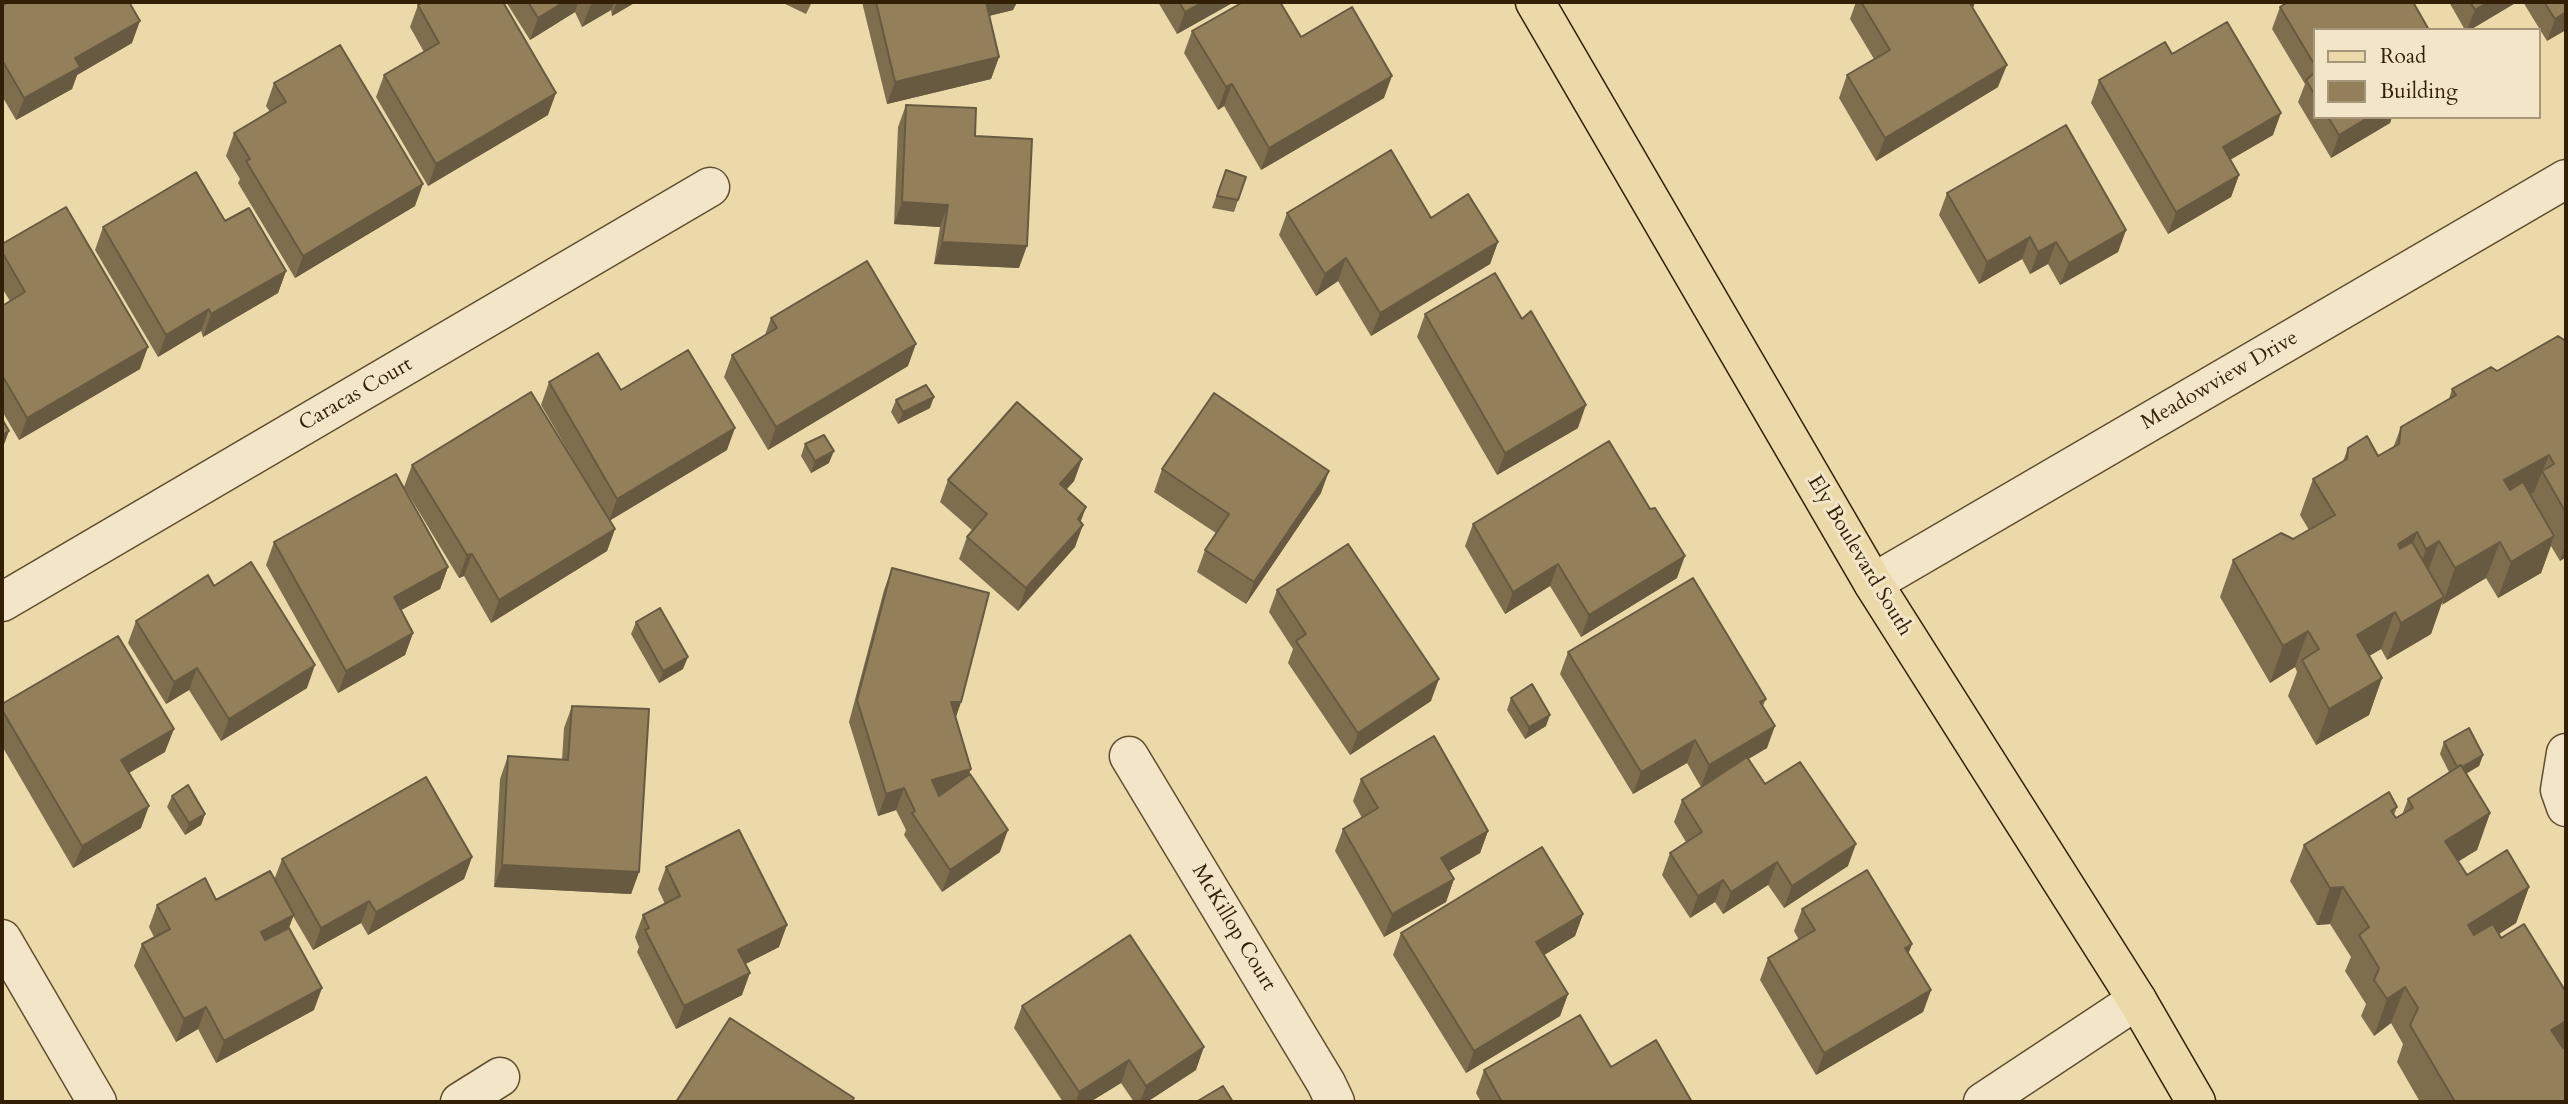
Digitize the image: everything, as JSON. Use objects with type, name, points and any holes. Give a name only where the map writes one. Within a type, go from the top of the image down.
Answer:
[{"type":"main road","name":"Ely Boulevard South","points":[[1535,2],[1873,583],[2137,1000],[2196,1102]]},
{"type":"street","name":"Meadowview Drive","points":[[1873,583],[2566,179]]},
{"type":"street","name":"Caracas Court","points":[[2,602],[710,187]]},
{"type":"street","points":[[2566,753],[2560,790],[2566,807]]},
{"type":"street","name":"McKillop Court","points":[[1129,755],[1335,1102]]},
{"type":"street","points":[[2,939],[97,1102]]},
{"type":"street","points":[[1983,1102],[2137,1000]]},
{"type":"street","points":[[460,1102],[500,1077]]},
{"type":"building","points":[[9,2],[129,2],[140,21],[75,58],[80,67],[24,98],[2,60],[2,6]]},
{"type":"building","points":[[423,2],[503,2],[556,93],[436,164],[384,75],[439,43],[418,5]]},
{"type":"building","points":[[528,2],[564,2],[538,18]]},
{"type":"building","points":[[876,2],[986,2],[999,57],[895,82]]},
{"type":"building","points":[[1179,2],[1203,2],[1185,12]]},
{"type":"building","points":[[1243,2],[1280,2],[1301,37],[1352,7],[1392,76],[1269,148],[1232,84],[1226,87],[1192,31]]},
{"type":"building","points":[[1861,2],[1969,2],[2007,65],[1885,138],[1847,75],[1890,50]]},
{"type":"building","points":[[2288,2],[2413,2],[2428,28],[2312,28],[2312,61],[2280,7]]},
{"type":"building","points":[[2470,2],[2488,2],[2475,10]]},
{"type":"building","points":[[2544,2],[2566,2],[2566,12],[2555,19]]},
{"type":"building","points":[[2227,22],[2281,113],[2223,147],[2239,175],[2176,212],[2099,80],[2165,42],[2172,54]]},
{"type":"building","points":[[340,45],[423,184],[303,256],[246,161],[250,159],[234,133],[286,102],[274,83]]},
{"type":"building","points":[[2312,75],[2312,90],[2306,80]]},
{"type":"building","points":[[906,105],[976,108],[975,136],[1032,139],[1027,246],[942,242],[948,205],[902,202]]},
{"type":"building","points":[[2329,119],[2366,119],[2339,135]]},
{"type":"building","points":[[2066,125],[2126,230],[2069,263],[2056,242],[2038,252],[2030,237],[1987,262],[1947,193]]},
{"type":"building","points":[[1391,150],[1431,218],[1468,194],[1498,242],[1380,313],[1346,258],[1325,274],[1287,213]]},
{"type":"building","points":[[1226,170],[1246,177],[1238,200],[1217,196]]},
{"type":"building","points":[[196,172],[225,221],[249,208],[286,271],[211,314],[209,309],[166,335],[103,227]]},
{"type":"building","points":[[66,207],[148,347],[27,418],[2,375],[2,306],[25,292],[2,252],[2,244]]},
{"type":"building","points":[[867,261],[916,344],[776,427],[732,355],[777,328],[771,318]]},
{"type":"building","points":[[1495,273],[1522,319],[1531,311],[1586,405],[1505,453],[1425,314]]},
{"type":"building","points":[[2558,336],[2566,341],[2566,513],[2542,471],[2554,464],[2549,455],[2504,480],[2510,490],[2523,482],[2554,536],[2511,562],[2500,542],[2455,568],[2439,541],[2426,549],[2417,532],[2398,544],[2400,549],[2412,542],[2444,597],[2401,623],[2395,612],[2357,635],[2382,678],[2329,709],[2302,660],[2319,649],[2308,631],[2283,646],[2233,560],[2281,533],[2293,539],[2335,515],[2313,479],[2347,459],[2348,448],[2367,436],[2378,456],[2399,444],[2401,427],[2456,395],[2452,389],[2491,367],[2497,371]]},
{"type":"building","points":[[688,350],[735,428],[617,499],[549,382],[598,353],[621,390]]},
{"type":"building","points":[[926,385],[934,397],[903,412],[896,400]]},
{"type":"building","points":[[531,392],[615,529],[499,600],[472,554],[467,555],[412,465]]},
{"type":"building","points":[[1214,393],[1329,471],[1254,582],[1205,550],[1229,514],[1162,469]]},
{"type":"building","points":[[1017,402],[1082,459],[1060,484],[1086,507],[1078,519],[1083,525],[1026,588],[967,537],[987,514],[948,480]]},
{"type":"building","points":[[2,419],[9,431],[2,435]]},
{"type":"building","points":[[824,435],[834,451],[815,461],[805,444]]},
{"type":"building","points":[[1609,441],[1650,509],[1655,508],[1685,556],[1589,615],[1558,564],[1513,592],[1473,524]]},
{"type":"building","points":[[396,474],[448,567],[394,597],[413,633],[346,671],[274,542]]},
{"type":"building","points":[[1348,544],[1439,679],[1358,733],[1296,641],[1306,634],[1277,590]]},
{"type":"building","points":[[251,562],[315,665],[229,719],[197,668],[174,682],[136,621],[208,575],[214,586]]},
{"type":"building","points":[[892,568],[989,593],[961,702],[951,702],[971,769],[932,780],[939,796],[970,774],[1008,830],[950,870],[912,813],[915,811],[904,788],[886,794],[857,700]]},
{"type":"building","points":[[1693,578],[1766,699],[1760,702],[1775,726],[1709,765],[1695,740],[1641,772],[1568,652]]},
{"type":"building","points":[[660,608],[688,657],[663,671],[636,622]]},
{"type":"building","points":[[118,636],[174,729],[121,760],[149,806],[82,846],[2,710],[2,704]]},
{"type":"building","points":[[1532,684],[1550,715],[1529,727],[1511,698]]},
{"type":"building","points":[[572,706],[649,709],[639,872],[502,865],[508,756],[568,760]]},
{"type":"building","points":[[2469,728],[2483,755],[2457,767],[2444,742]]},
{"type":"building","points":[[1434,736],[1488,831],[1441,858],[1454,879],[1392,914],[1343,829],[1378,808],[1361,779]]},
{"type":"building","points":[[1747,757],[1765,784],[1800,762],[1856,844],[1792,886],[1777,862],[1731,892],[1723,880],[1698,896],[1670,853],[1702,832],[1682,800]]},
{"type":"building","points":[[2461,765],[2490,813],[2445,841],[2467,875],[2507,850],[2529,887],[2468,925],[2474,935],[2493,924],[2501,938],[2524,924],[2566,992],[2566,1021],[2551,1030],[2563,1048],[2566,1046],[2566,1102],[2455,1102],[2410,1025],[2418,1008],[2405,987],[2387,999],[2374,980],[2379,968],[2359,935],[2369,927],[2343,887],[2330,888],[2304,845],[2389,792],[2397,807],[2391,811],[2396,818],[2413,808],[2408,799]]},
{"type":"building","points":[[426,777],[472,857],[376,912],[369,901],[321,928],[282,859]]},
{"type":"building","points":[[188,785],[205,814],[189,823],[172,796]]},
{"type":"building","points":[[739,830],[787,925],[738,950],[750,973],[684,1006],[645,930],[649,928],[643,915],[680,896],[666,867]]},
{"type":"building","points":[[1542,847],[1583,914],[1536,942],[1568,994],[1474,1051],[1401,933]]},
{"type":"building","points":[[1867,870],[1912,944],[1905,948],[1931,990],[1824,1053],[1768,958],[1815,930],[1802,909]]},
{"type":"building","points":[[270,871],[294,915],[261,932],[265,940],[289,928],[322,988],[224,1041],[206,1007],[184,1019],[142,944],[170,929],[157,905],[205,878],[216,900]]},
{"type":"building","points":[[1130,935],[1204,1047],[1146,1086],[1129,1060],[1079,1092],[1022,1006]]},
{"type":"building","points":[[1580,1015],[1611,1067],[1656,1040],[1692,1102],[1502,1102],[1484,1070]]},
{"type":"building","points":[[730,1018],[854,1098],[851,1102],[676,1102]]},
{"type":"building","points":[[1223,1086],[1233,1102],[1196,1102]]}]
